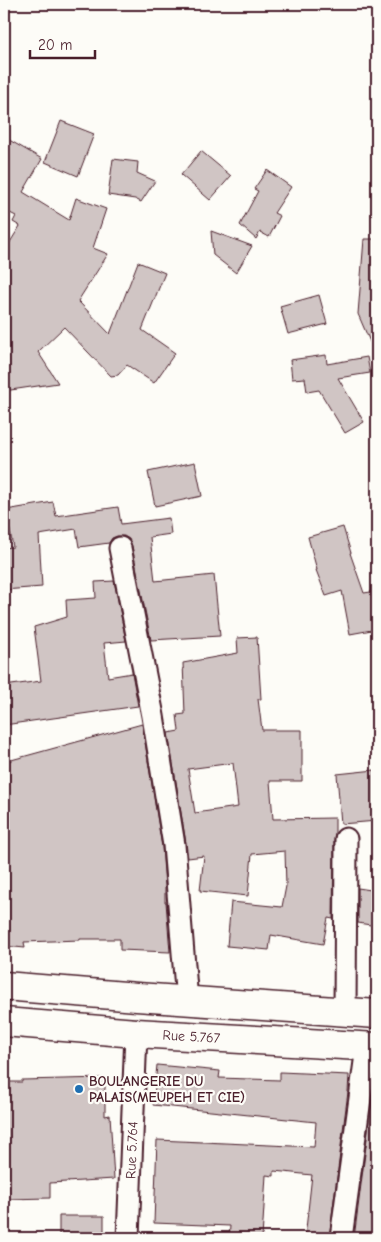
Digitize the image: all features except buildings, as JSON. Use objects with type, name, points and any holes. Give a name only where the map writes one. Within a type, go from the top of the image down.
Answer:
[{"type":"highway","points":[[4,986],[137,998],[377,1014]]},
{"type":"highway","name":"Rue 5.767","points":[[4,1022],[372,1047]]},
{"type":"street","points":[[120,548],[153,716],[174,845],[187,1001]]},
{"type":"street","points":[[345,1012],[346,839]]},
{"type":"street","name":"Rue 5.764","points":[[128,1238],[136,1032]]},
{"type":"street","points":[[341,1238],[372,1047]]},
{"type":"place","name":"BOULANGERIE DU PALAIS(MEUPEH ET CIE)","points":[[79,1089]]}]
